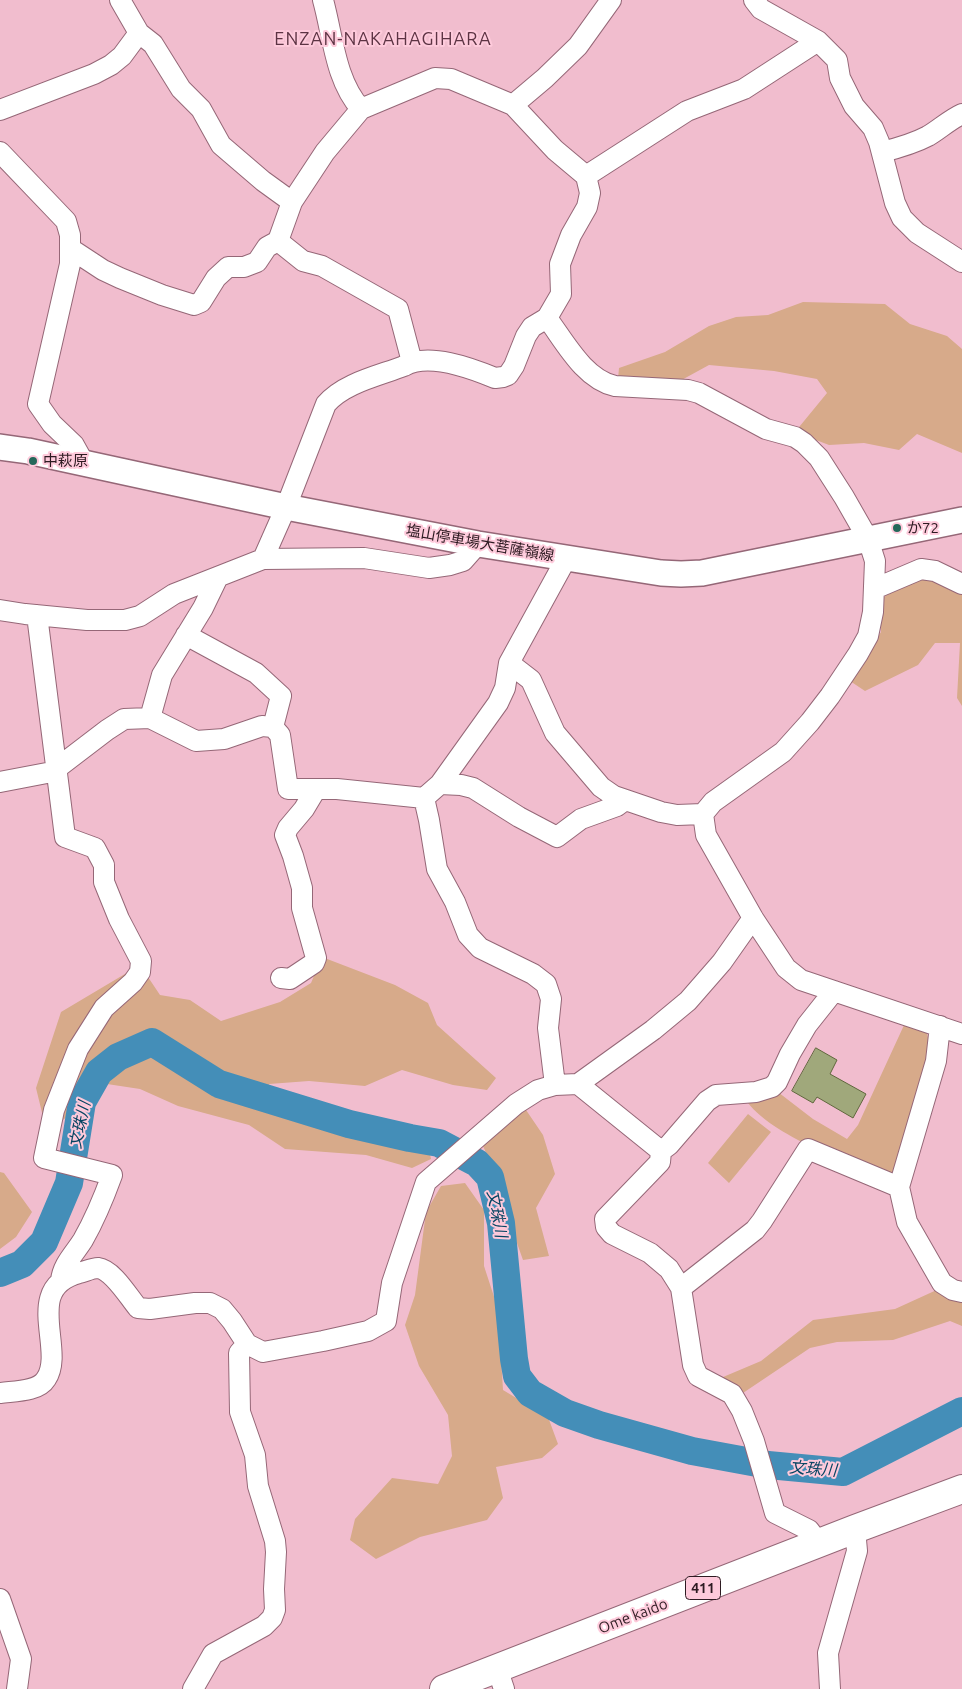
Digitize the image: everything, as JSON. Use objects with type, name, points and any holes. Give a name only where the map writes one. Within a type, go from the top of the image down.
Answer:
[{"type":"highway","name":"Ome kaido","points":[[444,1689],[500,1679],[819,1543],[962,1489]]},
{"type":"main road","name":"塩山停車場大菩薩嶺線","points":[[0,447],[28,451],[286,507],[478,544],[566,559],[681,574],[702,573],[962,520]]},
{"type":"street","points":[[120,0],[139,33],[154,44],[181,89],[201,109],[221,146],[292,202]]},
{"type":"street","points":[[323,0],[340,72],[355,102],[361,109]]},
{"type":"street","points":[[513,105],[545,78],[578,46],[611,0]]},
{"type":"street","points":[[754,0],[761,9],[818,41],[837,60],[840,78],[854,106],[873,128],[882,152],[895,203],[902,218],[916,233],[962,262]]},
{"type":"street","points":[[0,110],[94,74],[111,65],[122,56],[139,33]]},
{"type":"street","points":[[586,176],[687,111],[744,89],[818,41]]},
{"type":"street","points":[[71,249],[103,270],[162,296],[194,305],[201,302],[216,278],[228,267],[244,267],[257,262],[267,247],[278,241],[292,202],[325,152],[361,109],[435,78],[451,79],[513,105],[556,150],[586,176],[590,193],[587,207],[571,234],[560,264],[561,294],[547,318],[532,327],[526,336],[514,366],[508,374],[495,378],[449,362],[412,362],[343,389],[326,404],[286,507],[262,559]]},
{"type":"street","points":[[882,152],[908,145],[921,139],[950,119],[962,114]]},
{"type":"street","points":[[0,152],[66,221],[70,235],[70,264],[38,404],[52,424],[74,445],[84,463]]},
{"type":"street","points":[[278,241],[303,261],[322,266],[398,309],[412,362]]},
{"type":"street","points":[[547,318],[586,370],[605,384],[688,390],[699,393],[766,429],[795,438],[804,443],[819,458],[844,497],[868,539],[875,561],[873,612],[868,636],[830,696],[810,722],[782,752],[713,802],[703,814],[706,835],[753,918],[786,968],[801,980],[962,1034]]},
{"type":"street","points":[[0,610],[87,620],[125,620],[140,616],[174,594],[262,559],[364,558],[429,568],[463,562],[478,544]]},
{"type":"street","points":[[273,726],[280,735],[288,789],[337,789],[424,798],[440,784],[498,703],[505,688],[509,663],[566,559]]},
{"type":"street","points":[[874,589],[921,570],[935,571],[962,584]]},
{"type":"street","points":[[150,718],[162,674],[203,608],[218,577]]},
{"type":"street","points":[[37,615],[65,837],[95,848],[104,865],[104,882],[119,919],[141,961],[140,972],[133,982],[104,1008],[78,1049],[54,1110],[44,1158],[112,1175],[102,1203],[82,1240],[61,1272],[61,1281]]},
{"type":"street","points":[[186,635],[256,673],[281,696],[273,726]]},
{"type":"street","points":[[509,663],[531,680],[555,733],[601,787],[614,796],[661,812],[677,815],[703,814]]},
{"type":"street","points":[[0,782],[52,772],[107,730],[124,720],[150,718],[196,741],[224,739],[262,726],[273,726]]},
{"type":"street","points":[[440,784],[461,785],[473,788],[518,817],[557,837],[582,819],[617,806],[625,800]]},
{"type":"street","points":[[281,978],[290,979],[314,963],[316,958],[302,908],[302,888],[285,835],[316,789]]},
{"type":"street","points":[[424,798],[437,869],[455,902],[468,934],[480,948],[533,974],[546,984],[551,999],[548,1028],[554,1085]]},
{"type":"street","points":[[0,1393],[37,1387],[45,1381],[50,1371],[48,1307],[52,1295],[61,1281],[75,1274],[97,1268],[110,1273],[138,1308],[150,1309],[210,1303],[222,1310],[232,1321],[247,1344],[263,1352],[323,1342],[368,1331],[386,1321],[392,1283],[426,1182],[516,1104],[538,1090],[554,1085],[578,1084],[653,1030],[688,1001],[722,962],[753,918]]},
{"type":"street","points":[[819,1543],[809,1530],[775,1513],[754,1441],[742,1411],[732,1394],[698,1376],[693,1365],[681,1288],[669,1269],[650,1253],[612,1234],[606,1227],[605,1219],[660,1162],[661,1151],[669,1145],[706,1101],[716,1095],[756,1092],[772,1087],[777,1082],[790,1054],[807,1025],[834,991]]},
{"type":"street","points":[[940,1026],[936,1061],[899,1187],[907,1222],[942,1283],[953,1290],[962,1292]]},
{"type":"street","points":[[578,1084],[661,1151]]},
{"type":"street","points":[[681,1288],[755,1230],[808,1149],[899,1187]]},
{"type":"street","points":[[193,1689],[213,1654],[264,1626],[272,1618],[275,1610],[275,1541],[258,1486],[256,1455],[240,1412],[239,1353],[247,1344]]},
{"type":"street","points":[[830,1689],[828,1653],[857,1551],[855,1529]]},
{"type":"street","points":[[0,1599],[4,1622],[21,1659],[17,1689]]},
{"type":"shaded area","points":[[803,302],[885,304],[910,324],[947,336],[962,349],[962,453],[917,434],[899,450],[864,443],[829,445],[795,432],[827,393],[817,379],[774,371],[709,365],[667,388],[618,379],[619,368],[665,352],[709,326],[736,317],[768,315]]},
{"type":"shaded area","points":[[925,574],[962,589],[962,706],[957,698],[960,643],[935,643],[918,665],[865,691],[850,681],[881,632],[881,600],[896,586]]},
{"type":"shaded area","points":[[322,957],[395,985],[428,1003],[437,1025],[496,1078],[487,1090],[453,1085],[402,1070],[365,1086],[309,1081],[269,1084],[274,1110],[340,1129],[429,1149],[431,1159],[412,1168],[366,1155],[285,1149],[249,1125],[178,1106],[140,1089],[107,1084],[47,1133],[36,1088],[61,1012],[140,965],[160,995],[190,1000],[221,1021],[280,1002],[311,983]]},
{"type":"shaded area","points":[[905,1023],[926,1029],[932,1055],[896,1182],[836,1158],[793,1137],[757,1113],[745,1099],[774,1089],[813,1119],[847,1139],[858,1125]]},
{"type":"shaded area","points":[[524,1107],[543,1135],[555,1174],[536,1208],[549,1256],[523,1260],[512,1229],[506,1197],[483,1146],[498,1127]]},
{"type":"shaded area","points":[[748,1114],[771,1132],[729,1183],[708,1163]]},
{"type":"shaded area","points":[[0,1172],[4,1173],[32,1212],[16,1237],[0,1249]]},
{"type":"shaded area","points":[[465,1183],[484,1210],[484,1266],[498,1309],[503,1390],[548,1417],[558,1444],[542,1458],[496,1467],[503,1498],[487,1520],[420,1537],[376,1559],[350,1540],[355,1519],[392,1478],[438,1484],[452,1456],[448,1415],[419,1366],[405,1325],[415,1295],[426,1212],[441,1186]]},
{"type":"shaded area","points":[[941,1288],[962,1297],[962,1326],[950,1321],[893,1340],[837,1342],[810,1348],[743,1393],[716,1380],[761,1361],[813,1320],[895,1309]]},
{"type":"building","points":[[816,1048],[837,1060],[830,1074],[866,1094],[853,1118],[817,1097],[813,1103],[792,1091]]},
{"type":"waterway","name":"文珠川","points":[[0,1273],[22,1264],[44,1242],[69,1183],[82,1102],[99,1072],[118,1057],[152,1042],[219,1084],[349,1124],[439,1143],[477,1163],[490,1177],[501,1223],[517,1376],[530,1393],[565,1413],[599,1425],[692,1451],[768,1465],[843,1472],[962,1411]]},
{"type":"place","name":"中萩原","points":[[33,461]]},
{"type":"place","name":"か72","points":[[897,528]]},
{"type":"district","name":"ENZAN-NAKAHAGIHARA","points":[[383,39]]}]
